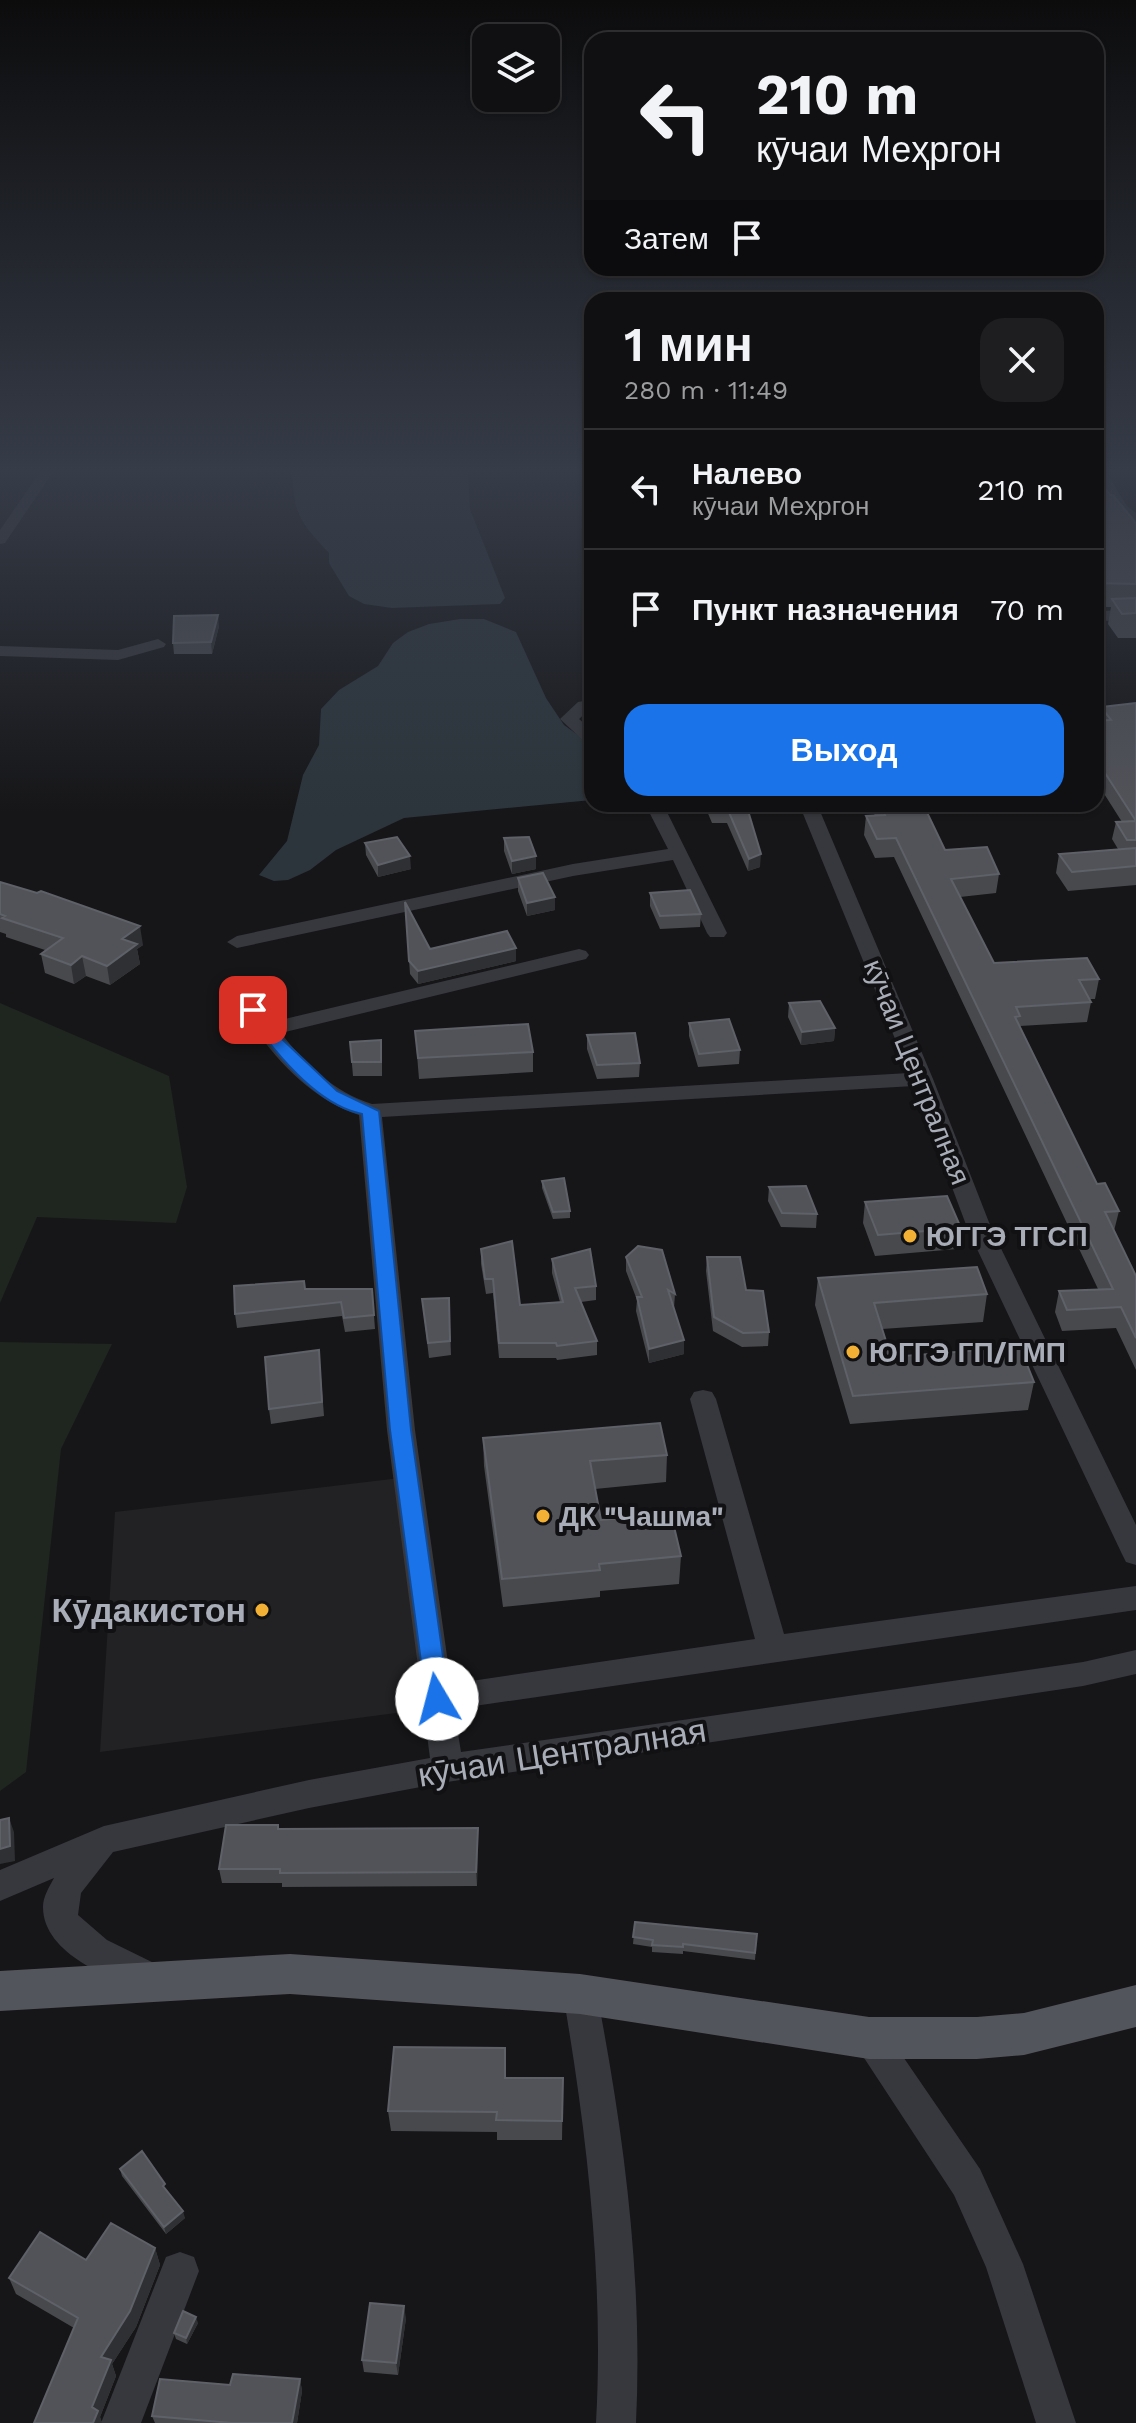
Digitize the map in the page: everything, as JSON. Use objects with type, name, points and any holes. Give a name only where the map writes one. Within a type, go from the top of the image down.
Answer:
[{"type":"main road","points":[[0,1991],[290,1974],[580,1994],[869,2038],[977,2038],[1024,2034],[1136,2006]]},
{"type":"street","points":[[1104,616],[1136,615]]},
{"type":"street","points":[[0,651],[118,655],[158,644]]},
{"type":"street","points":[[584,706],[569,719],[584,732]]},
{"type":"street","points":[[658,812],[717,933]]},
{"type":"street","name":"кӯчаи Централная","points":[[811,812],[922,1079],[980,1230],[1136,1554]]},
{"type":"street","points":[[237,942],[573,870],[679,853]]},
{"type":"street","points":[[267,1030],[579,955]]},
{"type":"street","points":[[238,991],[275,1042],[331,1095],[370,1111],[922,1079]]},
{"type":"street","points":[[370,1111],[401,1430],[447,1768]]},
{"type":"street","points":[[703,1399],[773,1648]]},
{"type":"street","points":[[437,1699],[773,1648],[1136,1598]]},
{"type":"street","name":"кӯчаи Централная","points":[[0,1886],[104,1840],[309,1794],[447,1768],[1083,1674],[1136,1662]]},
{"type":"street","points":[[104,1840],[67,1887],[60,1907],[64,1924],[98,1953],[157,1981]]},
{"type":"street","points":[[580,1994],[593,2060],[610,2217],[620,2370],[616,2423]]},
{"type":"street","points":[[869,2038],[967,2182],[1004,2264],[1056,2423]]},
{"type":"street","points":[[121,2423],[180,2271]]},
{"type":"shaded area","points":[[342,585],[500,585],[505,598],[500,604],[392,608],[364,604],[349,596]]},
{"type":"shaded area","points":[[484,619],[516,632],[546,698],[564,725],[584,739],[584,801],[404,818],[336,850],[310,870],[288,880],[274,881],[259,875],[287,841],[303,775],[319,745],[321,709],[339,690],[378,666],[393,643],[408,632],[429,624]]},
{"type":"shaded area","points":[[0,1003],[169,1076],[187,1187],[176,1223],[37,1217],[0,1303]]},
{"type":"shaded area","points":[[0,1342],[112,1344],[61,1449],[26,1772],[0,1791]]},
{"type":"shaded area","name":"Кӯдакистон","points":[[400,1478],[426,1709],[100,1752],[115,1512]]},
{"type":"building","points":[[1136,598],[1136,613],[1122,614],[1112,599]]},
{"type":"building","points":[[218,615],[211,642],[173,643],[174,616]]},
{"type":"building","points":[[1136,703],[1136,821],[1104,771],[1104,720],[1111,720],[1104,707]]},
{"type":"building","points":[[729,812],[748,812],[761,854],[749,859]]},
{"type":"building","points":[[884,812],[927,812],[945,850],[987,847],[999,874],[951,879],[994,963],[1087,958],[1099,979],[1079,980],[1091,1002],[1016,1007],[1020,1016],[1015,1017],[1097,1184],[1105,1183],[1119,1211],[1105,1212],[1136,1276],[1136,1338],[1121,1307],[1067,1310],[1059,1291],[1113,1289],[896,838],[877,839],[866,816],[885,815]]},
{"type":"building","points":[[1136,821],[1136,840],[1127,840],[1116,822]]},
{"type":"building","points":[[397,837],[410,856],[378,865],[365,843]]},
{"type":"building","points":[[529,837],[536,856],[512,861],[504,838]]},
{"type":"building","points":[[1136,848],[1136,866],[1072,872],[1059,854]]},
{"type":"building","points":[[543,873],[555,897],[527,903],[518,878]]},
{"type":"building","points":[[0,882],[37,893],[41,891],[140,926],[122,939],[137,944],[107,966],[82,956],[71,965],[41,954],[63,938],[2,918],[5,916],[0,914]]},
{"type":"building","points":[[690,890],[701,914],[660,916],[650,893]]},
{"type":"building","points":[[405,902],[430,949],[507,931],[516,948],[418,971],[409,961]]},
{"type":"building","points":[[820,1001],[835,1028],[802,1032],[789,1003]]},
{"type":"building","points":[[729,1019],[740,1050],[699,1054],[689,1023]]},
{"type":"building","points":[[528,1024],[533,1052],[418,1058],[415,1031]]},
{"type":"building","points":[[635,1033],[640,1063],[597,1065],[587,1035]]},
{"type":"building","points":[[381,1040],[381,1062],[352,1062],[350,1042]]},
{"type":"building","points":[[564,1178],[570,1211],[553,1212],[542,1181]]},
{"type":"building","points":[[806,1186],[817,1214],[782,1213],[769,1187]]},
{"type":"building","points":[[947,1196],[961,1228],[878,1235],[865,1202]]},
{"type":"building","points":[[512,1241],[520,1305],[563,1302],[552,1259],[590,1249],[596,1286],[575,1288],[597,1341],[557,1346],[556,1343],[499,1343],[493,1279],[485,1279],[481,1249]]},
{"type":"building","points":[[638,1246],[662,1250],[675,1294],[668,1290],[684,1340],[649,1349],[637,1297],[642,1297],[626,1257]]},
{"type":"building","points":[[707,1257],[740,1257],[746,1290],[763,1291],[769,1332],[743,1333],[714,1317]]},
{"type":"building","points":[[977,1267],[987,1294],[874,1303],[891,1357],[1020,1347],[1034,1382],[853,1396],[818,1278]]},
{"type":"building","points":[[304,1281],[305,1289],[372,1289],[374,1315],[344,1318],[341,1302],[235,1314],[234,1286]]},
{"type":"building","points":[[449,1298],[450,1341],[428,1343],[422,1299]]},
{"type":"building","points":[[319,1350],[322,1402],[269,1409],[265,1357]]},
{"type":"building","name":"ДК \"Чашма\"","points":[[660,1423],[667,1455],[590,1461],[601,1520],[671,1514],[681,1556],[599,1564],[600,1570],[502,1579],[483,1438]]},
{"type":"building","points":[[9,1818],[10,1846],[0,1849],[0,1820]]},
{"type":"building","points":[[226,1825],[278,1825],[278,1829],[478,1828],[476,1872],[280,1873],[280,1869],[219,1869]]},
{"type":"building","points":[[635,1922],[757,1934],[755,1953],[683,1944],[683,1947],[652,1945],[653,1940],[633,1937]]},
{"type":"building","points":[[394,2047],[505,2048],[505,2078],[563,2078],[562,2121],[496,2120],[497,2112],[388,2111]]},
{"type":"building","points":[[142,2151],[165,2184],[163,2186],[183,2211],[164,2227],[120,2169]]},
{"type":"building","points":[[111,2223],[155,2248],[130,2311],[101,2357],[111,2360],[92,2407],[98,2411],[93,2423],[34,2423],[78,2318],[9,2278],[40,2232],[86,2260]]},
{"type":"building","points":[[370,2303],[404,2306],[396,2363],[362,2360]]},
{"type":"building","points":[[183,2311],[196,2317],[186,2338],[174,2333]]},
{"type":"building","points":[[233,2374],[300,2379],[292,2423],[232,2423],[152,2416],[160,2379],[230,2385]]},
{"type":"place","name":"ЮГГЭ ТГСП","points":[[910,1236]]},
{"type":"place","name":"ЮГГЭ ГП/ГМП","points":[[853,1352]]},
{"type":"place","name":"ДК \"Чашма\"","points":[[543,1516]]},
{"type":"place","name":"Кӯдакистон","points":[[262,1610]]},
{"type":"route","points":[[253,1010],[275,1042],[331,1095],[344,1103],[370,1111],[401,1430],[437,1699]]}]
